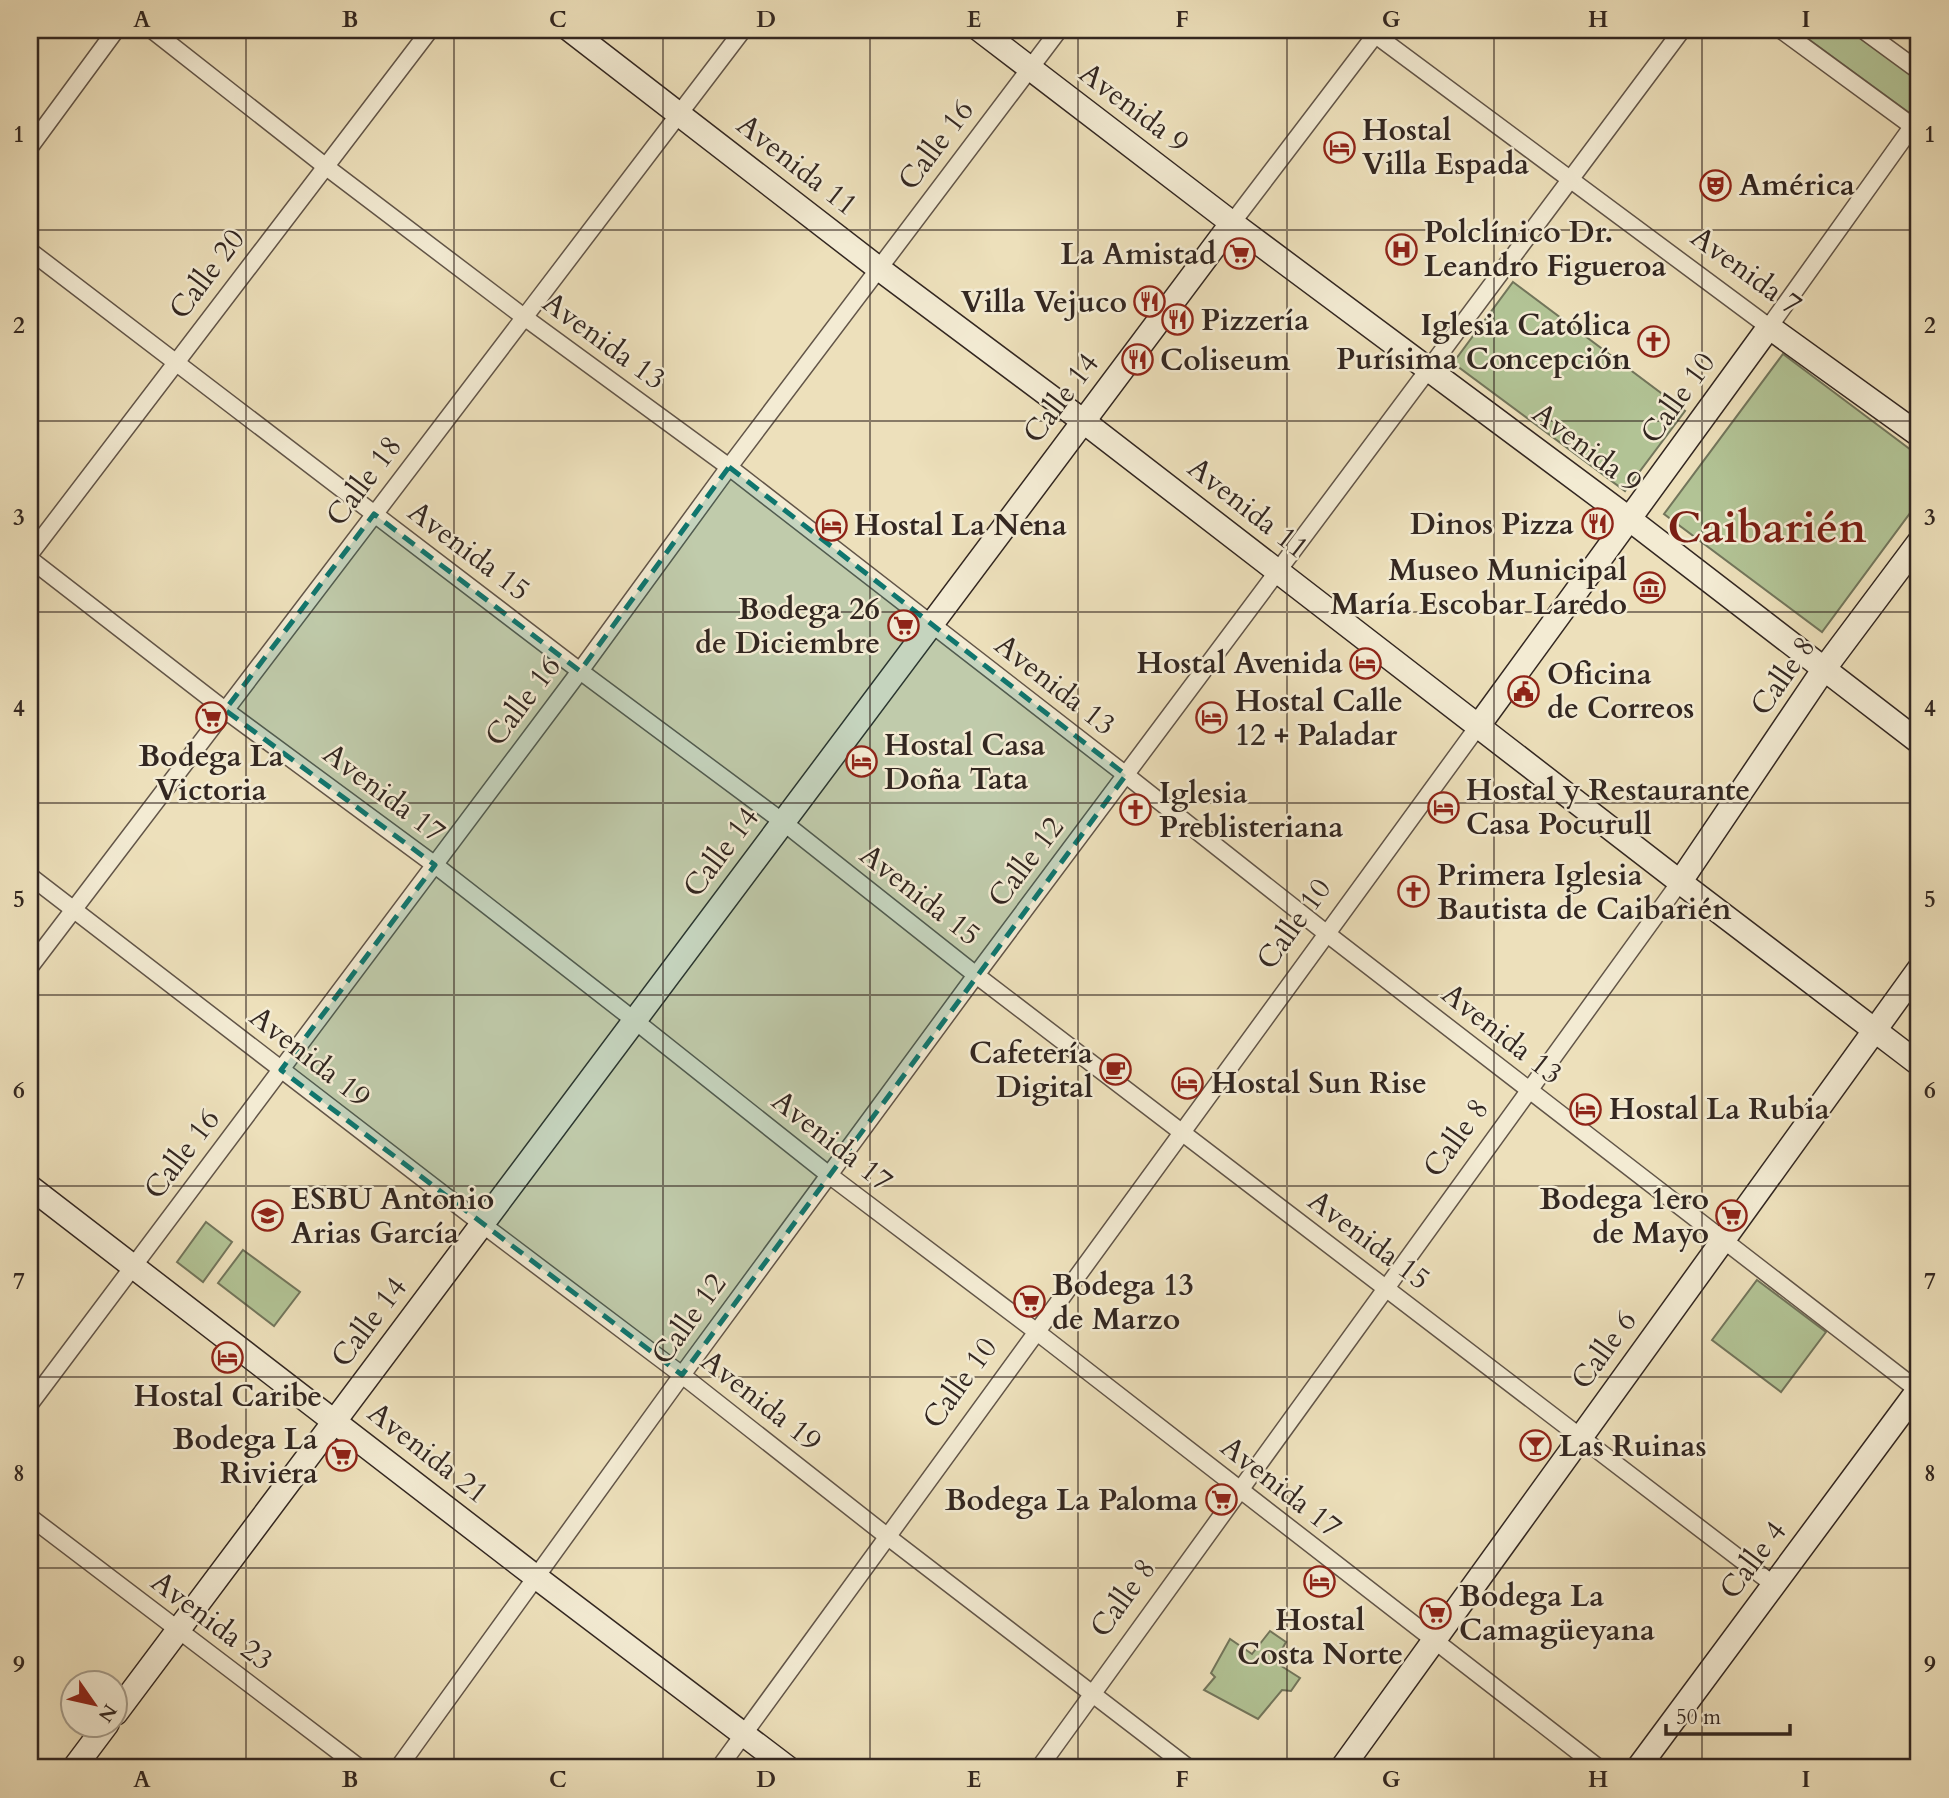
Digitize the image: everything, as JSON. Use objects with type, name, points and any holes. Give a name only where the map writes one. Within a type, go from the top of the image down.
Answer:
[{"type":"main road","name":"Avenida 11","points":[[570,30],[878,268],[1278,570],[1919,1064]]},
{"type":"main road","name":"Avenida 9","points":[[980,30],[1232,223],[1628,518],[1919,743]]},
{"type":"main road","name":"Calle 14","points":[[130,1694],[1232,223]]},
{"type":"main road","name":"Avenida 7","points":[[1769,327],[1919,435]]},
{"type":"main road","name":"Calle 10","points":[[1479,725],[1769,327]]},
{"type":"main road","name":"Calle 8","points":[[1680,882],[1824,669],[1919,542]]},
{"type":"main road","name":"Calle 6","points":[[1342,1768],[1919,969]]},
{"type":"main road","name":"Avenida 21","points":[[30,1187],[788,1768]]},
{"type":"main road","name":"Calle 4","points":[[1638,1768],[1919,1390]]},
{"type":"main road","points":[[74,1768],[96,1738]]},
{"type":"street","points":[[30,147],[116,30]]},
{"type":"street","name":"Avenida 13","points":[[152,30],[524,317],[729,467],[1326,933],[1919,1390]]},
{"type":"street","name":"Calle 20","points":[[30,554],[430,30]]},
{"type":"street","name":"Calle 18","points":[[30,967],[743,30]]},
{"type":"street","name":"Calle 16","points":[[30,1404],[580,671],[878,268],[1059,30]]},
{"type":"street","name":"Calle 12","points":[[398,1768],[976,975],[1682,30]]},
{"type":"street","points":[[1781,30],[1917,125]]},
{"type":"street","points":[[1863,30],[1919,71]]},
{"type":"street","name":"Avenida 7","points":[[1374,31],[1769,327]]},
{"type":"street","name":"Calle 14","points":[[1232,223],[1374,31]]},
{"type":"street","name":"Calle 10","points":[[1769,327],[1917,125]]},
{"type":"street","name":"Avenida 15","points":[[30,251],[580,671],[783,821],[976,975],[1774,1585]]},
{"type":"street","name":"Avenida 17","points":[[30,559],[225,710],[435,865],[829,1175],[1037,1332],[1599,1768]]},
{"type":"street","name":"Calle 10","points":[[719,1768],[1479,725]]},
{"type":"street","name":"Avenida 19","points":[[30,876],[682,1375],[1189,1768]]},
{"type":"street","name":"Calle 8","points":[[1039,1768],[1680,882]]},
{"type":"street","name":"Avenida 23","points":[[30,1517],[360,1768]]},
{"type":"highlighted area","points":[[729,467],[1126,775],[682,1375],[281,1070],[435,865],[225,710],[374,514],[580,671]]},
{"type":"green space","points":[[1796,30],[1850,30],[1919,81],[1919,120]]},
{"type":"green space","points":[[1513,282],[1685,411],[1625,491],[1453,363]]},
{"type":"green space","points":[[1783,354],[1919,456],[1919,501],[1822,632],[1664,514]]},
{"type":"green space","points":[[206,1222],[232,1242],[203,1282],[177,1262]]},
{"type":"green space","points":[[243,1250],[300,1292],[274,1326],[218,1283]]},
{"type":"green space","points":[[1757,1280],[1826,1332],[1781,1392],[1712,1340]]},
{"type":"green space","points":[[1270,1631],[1286,1642],[1275,1662],[1300,1678],[1291,1691],[1282,1690],[1258,1719],[1204,1690],[1215,1677],[1211,1673],[1230,1639],[1252,1654]]},
{"type":"place","name":"Hostal Villa Espada","points":[[1339,147]]},
{"type":"place","name":"América","points":[[1716,185]]},
{"type":"place","name":"Polclínico Dr. Leandro Figueroa","points":[[1401,249]]},
{"type":"place","name":"La Amistad","points":[[1239,254]]},
{"type":"place","name":"Villa Vejuco","points":[[1150,302]]},
{"type":"place","name":"Pizzería","points":[[1178,320]]},
{"type":"place","name":"Iglesia Católica Purísima Concepción","points":[[1654,342]]},
{"type":"place","name":"Coliseum","points":[[1137,360]]},
{"type":"place","name":"Dinos Pizza","points":[[1597,524]]},
{"type":"place","name":"Hostal La Nena","points":[[831,525]]},
{"type":"place","name":"Museo Municipal María Escobar Laredo","points":[[1650,587]]},
{"type":"place","name":"Bodega 26 de Diciembre","points":[[903,626]]},
{"type":"place","name":"Hostal Avenida","points":[[1366,663]]},
{"type":"place","name":"Oficina de Correos","points":[[1524,691]]},
{"type":"place","name":"Bodega La Victoria","points":[[211,718]]},
{"type":"place","name":"Hostal Calle 12 + Paladar","points":[[1212,718]]},
{"type":"place","name":"Hostal Casa Doña Tata","points":[[861,762]]},
{"type":"place","name":"Hostal y Restaurante Casa Pocurull","points":[[1443,807]]},
{"type":"place","name":"Iglesia Preblisteriana","points":[[1136,810]]},
{"type":"place","name":"Primera Iglesia Bautista de Caibarién","points":[[1414,892]]},
{"type":"place","name":"Cafetería Digital","points":[[1116,1070]]},
{"type":"place","name":"Hostal Sun Rise","points":[[1188,1083]]},
{"type":"place","name":"Hostal La Rubia","points":[[1586,1109]]},
{"type":"place","name":"ESBU Antonio Arias García","points":[[268,1216]]},
{"type":"place","name":"Bodega 1ero de Mayo","points":[[1732,1216]]},
{"type":"place","name":"Bodega 13 de Marzo","points":[[1029,1302]]},
{"type":"place","name":"Hostal Caribe","points":[[228,1358]]},
{"type":"place","name":"Las Ruinas","points":[[1536,1446]]},
{"type":"place","name":"Bodega La Riviera","points":[[341,1456]]},
{"type":"place","name":"Bodega La Paloma","points":[[1221,1500]]},
{"type":"place","name":"Hostal Costa Norte","points":[[1320,1582]]},
{"type":"place","name":"Bodega La Camagüeyana","points":[[1436,1613]]},
{"type":"district","name":"Caibarién","points":[[1767,528]]}]
